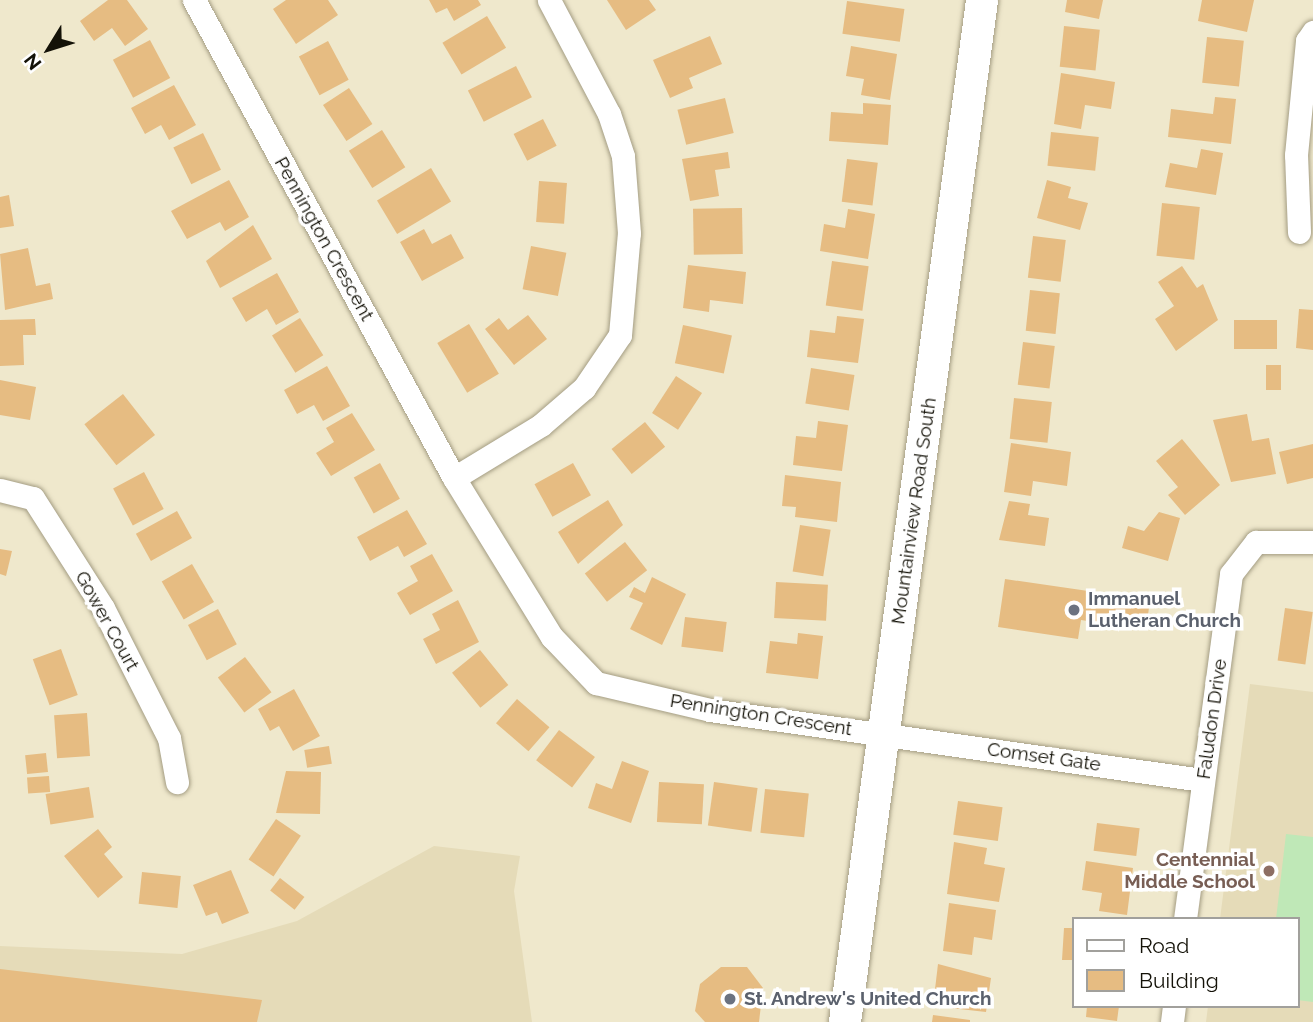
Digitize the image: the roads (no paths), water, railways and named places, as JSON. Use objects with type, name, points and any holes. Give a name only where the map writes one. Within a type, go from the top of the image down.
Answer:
[{"type":"main road","name":"Mountainview Road South","points":[[845,1022],[982,0]]},
{"type":"street","name":"Pennington Crescent","points":[[194,0],[454,478],[552,637],[596,683],[710,710],[884,734]]},
{"type":"street","points":[[454,478],[541,425],[584,388],[620,335],[629,233],[623,156],[609,114],[549,0]]},
{"type":"street","points":[[1299,232],[1296,155],[1307,41],[1313,32]]},
{"type":"street","name":"Gower Court","points":[[0,490],[33,498],[103,608],[169,738],[177,782]]},
{"type":"street","name":"Faludon Drive","points":[[1185,917],[1231,574],[1256,542],[1313,542]]},
{"type":"street","name":"Comset Gate","points":[[884,734],[1203,780]]},
{"type":"place","name":"Immanuel Lutheran Church","points":[[1074,610]]},
{"type":"place","name":"Centennial Middle School","points":[[1269,871]]},
{"type":"place","name":"St. Andrew's United Church","points":[[730,999]]}]
